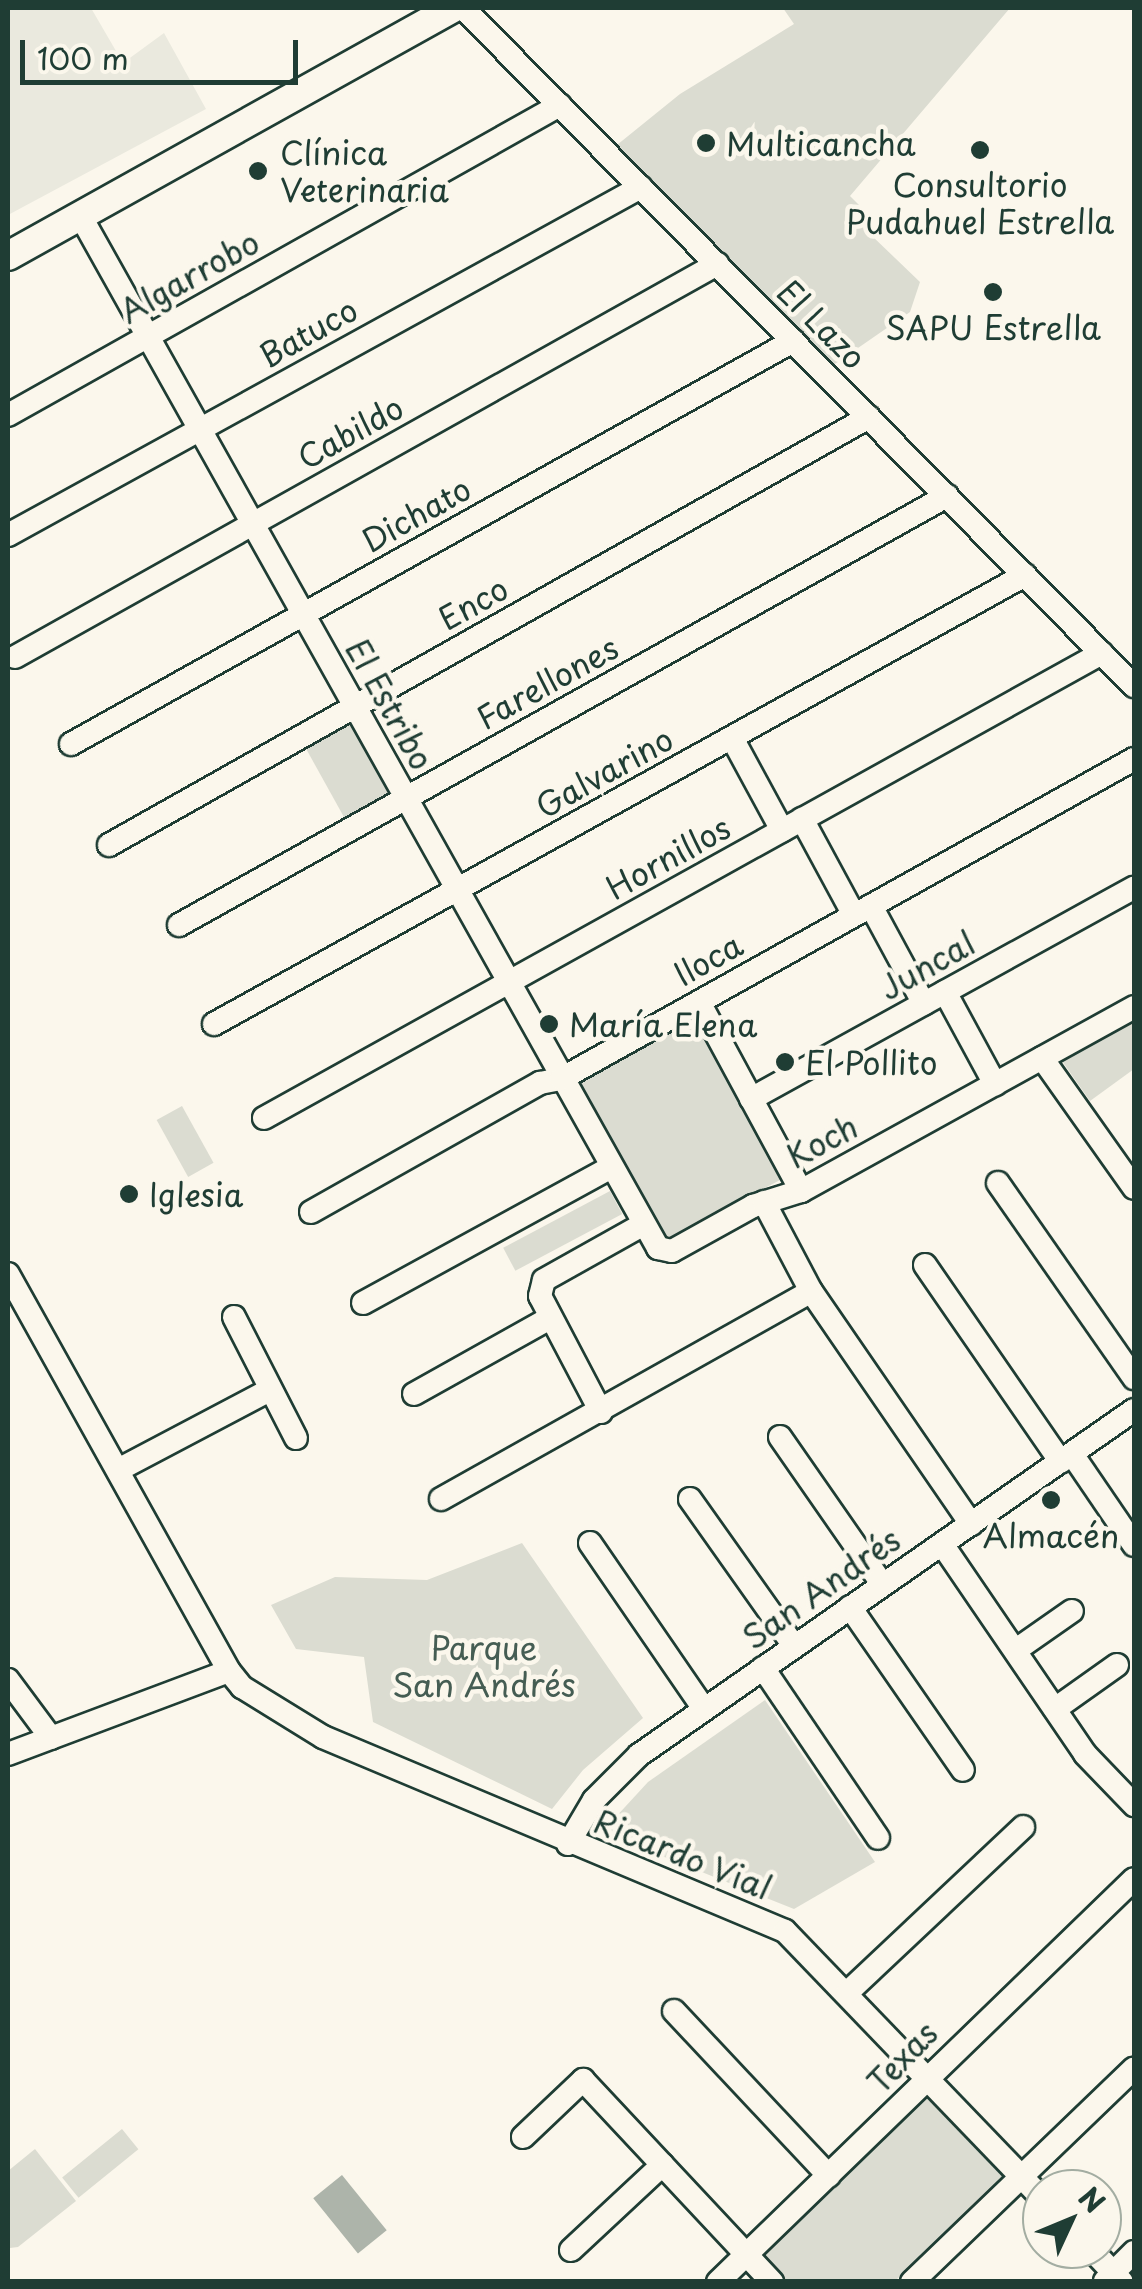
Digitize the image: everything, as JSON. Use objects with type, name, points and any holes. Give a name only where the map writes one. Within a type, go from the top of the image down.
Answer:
[{"type":"main road","points":[[8,256],[454,8]]},
{"type":"street","name":"El Lazo","points":[[463,8],[1134,686]]},
{"type":"street","name":"Algarrobo","points":[[8,415],[560,105]]},
{"type":"street","name":"Batuco","points":[[8,535],[640,187]]},
{"type":"street","name":"El Estribo","points":[[80,216],[642,1225]]},
{"type":"street","name":"Cabildo","points":[[15,657],[717,264]]},
{"type":"street","name":"Dichato","points":[[71,744],[793,341]]},
{"type":"street","name":"Enco","points":[[109,845],[869,417]]},
{"type":"street","name":"Farellones","points":[[179,925],[947,496]]},
{"type":"street","name":"Galvarino","points":[[214,1024],[1025,576]]},
{"type":"street","name":"Hornillos","points":[[264,1118],[1102,652]]},
{"type":"street","points":[[732,738],[792,825],[934,998],[995,1084]]},
{"type":"street","name":"Iloca","points":[[311,1212],[540,1083],[561,1079],[1134,759]]},
{"type":"street","name":"Juncal","points":[[751,1099],[1134,888]]},
{"type":"street","points":[[699,1002],[801,1191]]},
{"type":"street","name":"Koch","points":[[642,1225],[658,1248],[668,1252],[764,1202],[801,1191],[1134,1007]]},
{"type":"street","points":[[1042,1058],[1134,1188]]},
{"type":"street","points":[[364,1302],[610,1168]]},
{"type":"street","points":[[998,1183],[1134,1378]]},
{"type":"street","points":[[764,1202],[811,1291],[971,1524]]},
{"type":"street","points":[[601,1412],[548,1319],[540,1296],[544,1280],[642,1225]]},
{"type":"street","points":[[926,1264],[1134,1545]]},
{"type":"street","name":"Ricardo Vial","points":[[8,1274],[229,1671],[254,1696],[301,1727],[568,1844],[777,1927],[1022,2176]]},
{"type":"street","points":[[442,1499],[811,1291]]},
{"type":"street","points":[[234,1318],[296,1438]]},
{"type":"street","points":[[414,1394],[548,1319]]},
{"type":"street","points":[[118,1470],[270,1390]]},
{"type":"street","name":"San Andrés","points":[[568,1844],[582,1816],[605,1786],[639,1755],[1134,1410]]},
{"type":"street","points":[[780,1437],[883,1584]]},
{"type":"street","points":[[690,1499],[794,1646]]},
{"type":"street","points":[[590,1543],[704,1709]]},
{"type":"street","points":[[942,1544],[1085,1754],[1134,1805]]},
{"type":"street","points":[[850,1608],[963,1770]]},
{"type":"street","points":[[1016,1650],[1072,1611]]},
{"type":"street","points":[[1055,1709],[1117,1665]]},
{"type":"street","points":[[764,1668],[878,1838]]},
{"type":"street","points":[[8,1754],[229,1671]]},
{"type":"street","points":[[8,1680],[51,1738]]},
{"type":"street","points":[[846,1993],[1023,1828]]},
{"type":"street","name":"Texas","points":[[718,2282],[1134,1878]]},
{"type":"street","points":[[674,2011],[829,2176]]},
{"type":"street","points":[[1029,2169],[1134,2068]]},
{"type":"street","points":[[522,2137],[583,2080],[772,2282]]},
{"type":"street","points":[[571,2250],[662,2165]]},
{"type":"street","points":[[912,2282],[1022,2176]]},
{"type":"street","points":[[1113,2279],[1134,2252]]},
{"type":"shaded area","points":[[8,8],[91,8],[123,63],[164,33],[206,109],[8,215]]},
{"type":"shaded area","points":[[342,2175],[387,2230],[358,2253],[313,2198]]},
{"type":"green space","points":[[783,8],[1010,8],[850,196],[868,214],[870,234],[920,282],[910,312],[832,366],[612,149],[680,94],[794,24]]},
{"type":"green space","points":[[349,721],[390,795],[346,820],[304,746]]},
{"type":"green space","points":[[697,1018],[782,1179],[664,1242],[579,1081]]},
{"type":"green space","points":[[1134,1021],[1134,1069],[1090,1101],[1062,1061]]},
{"type":"green space","points":[[182,1106],[214,1163],[188,1177],[157,1120]]},
{"type":"green space","points":[[610,1191],[622,1214],[515,1271],[503,1248]]},
{"type":"green space","name":"Parque San Andrés","points":[[522,1543],[643,1718],[583,1770],[552,1809],[373,1722],[364,1657],[296,1649],[271,1605],[335,1577],[427,1580]]},
{"type":"green space","points":[[765,1700],[875,1862],[794,1909],[602,1832],[648,1782]]},
{"type":"green space","points":[[923,2092],[1003,2176],[895,2281],[783,2281],[757,2253]]},
{"type":"green space","points":[[122,2129],[138,2149],[79,2198],[62,2177]]},
{"type":"green space","points":[[35,2149],[76,2201],[18,2247],[10,2248],[8,2171]]},
{"type":"place","name":"Multicancha","points":[[706,143]]},
{"type":"place","name":"Consultorio Pudahuel Estrella","points":[[980,150]]},
{"type":"place","name":"Clínica Veterinaria","points":[[258,171]]},
{"type":"place","name":"SAPU Estrella","points":[[993,292]]},
{"type":"place","name":"María Elena","points":[[549,1024]]},
{"type":"place","name":"El Pollito","points":[[785,1062]]},
{"type":"place","name":"Iglesia","points":[[129,1194]]},
{"type":"place","name":"Almacén","points":[[1051,1500]]}]
